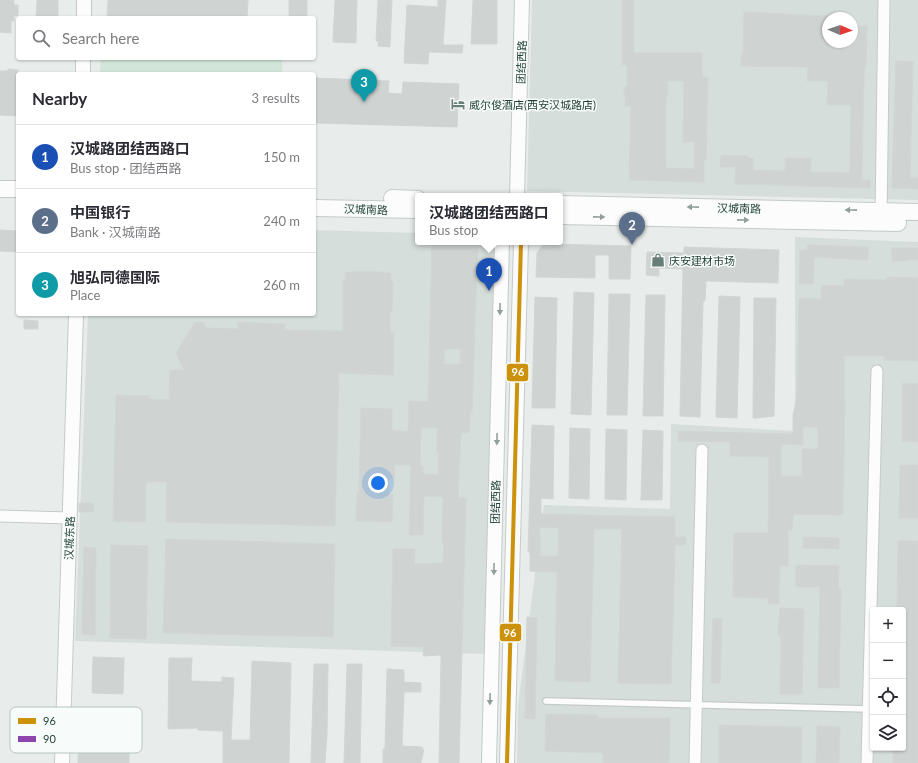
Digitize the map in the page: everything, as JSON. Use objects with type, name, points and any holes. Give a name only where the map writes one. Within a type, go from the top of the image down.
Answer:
[{"type":"main road","points":[[0,189],[16,189]]},
{"type":"main road","name":"汉城南路","points":[[316,196],[415,199]]},
{"type":"main road","points":[[0,200],[16,200]]},
{"type":"main road","name":"汉城南路","points":[[563,204],[881,217],[918,223]]},
{"type":"main road","name":"汉城南路","points":[[316,208],[415,210]]},
{"type":"main road","name":"汉城南路","points":[[563,216],[881,217],[918,212]]},
{"type":"street","points":[[84,0],[84,16]]},
{"type":"street","name":"团结西路","points":[[517,193],[522,0]]},
{"type":"street","points":[[881,217],[884,0]]},
{"type":"street","points":[[82,72],[83,60]]},
{"type":"street","name":"团结西路","points":[[489,763],[502,245]]},
{"type":"street","name":"团结西路","points":[[507,763],[521,245]]},
{"type":"street","name":"汉城东路","points":[[64,707],[76,316]]},
{"type":"street","points":[[867,763],[877,371]]},
{"type":"street","points":[[695,763],[702,450]]},
{"type":"street","points":[[0,516],[69,518]]},
{"type":"street","name":"汉城东路","points":[[62,753],[62,763]]},
{"type":"lane","points":[[546,701],[869,709]]},
{"type":"shaded area","points":[[532,0],[918,0],[918,200],[527,191]]},
{"type":"shaded area","points":[[316,230],[415,233],[415,245],[496,245],[485,654],[75,641],[88,316],[316,316]]},
{"type":"shaded area","points":[[795,237],[918,242],[918,763],[517,763],[518,705],[544,505],[670,509],[671,424],[795,431]]},
{"type":"green space","points":[[101,60],[282,60],[282,72],[100,72]]},
{"type":"building","points":[[0,0],[14,0],[14,5],[18,5],[18,16],[14,15],[14,21],[11,21],[11,33],[0,32]]},
{"type":"building","points":[[37,0],[58,0],[58,16],[36,16]]},
{"type":"building","points":[[108,0],[248,0],[247,16],[107,16]]},
{"type":"building","points":[[289,0],[307,0],[307,16],[289,16]]},
{"type":"building","points":[[335,0],[357,0],[356,43],[333,42]]},
{"type":"building","points":[[378,0],[392,0],[390,47],[378,46],[378,41],[376,41]]},
{"type":"building","points":[[438,0],[446,0],[443,45],[463,45],[462,53],[429,52],[428,64],[404,63],[407,5],[438,7]]},
{"type":"building","points":[[473,0],[497,0],[497,44],[471,44]]},
{"type":"building","points":[[622,0],[634,0],[634,53],[702,53],[702,77],[708,77],[704,182],[629,180],[631,106],[625,106],[626,95],[624,95],[624,87],[627,87],[627,65],[622,65]],"holes":[[[668,81],[684,81],[683,142],[695,142],[694,169],[666,168],[666,96],[668,96]]]},
{"type":"building","points":[[744,12],[822,16],[822,48],[858,48],[858,26],[867,26],[866,65],[864,77],[862,180],[870,180],[870,188],[735,184],[736,167],[720,167],[721,155],[748,156],[748,158],[753,158],[753,170],[785,171],[785,158],[811,158],[811,172],[850,173],[851,105],[827,105],[828,81],[807,81],[808,67],[741,66],[741,55],[743,55]]},
{"type":"building","points":[[896,61],[913,62],[910,178],[918,178],[918,189],[892,188]]},
{"type":"building","points":[[8,69],[18,70],[18,72],[16,72],[16,116],[0,115],[0,71],[8,71]]},
{"type":"building","points":[[316,78],[389,81],[388,93],[402,94],[403,82],[459,84],[457,127],[316,123]]},
{"type":"building","points":[[0,230],[16,231],[16,252],[0,251]]},
{"type":"building","points":[[563,244],[631,246],[630,279],[609,279],[609,255],[595,255],[595,278],[536,277],[537,253],[542,246]]},
{"type":"building","points":[[432,245],[478,245],[472,412],[470,412],[469,433],[461,432],[458,498],[466,498],[459,763],[439,763],[441,655],[423,656],[424,647],[391,646],[393,549],[415,549],[414,564],[443,563],[443,497],[424,496],[423,535],[409,535],[411,465],[395,465],[394,479],[389,479],[388,494],[393,494],[392,522],[356,521],[357,493],[359,493],[361,408],[392,409],[392,430],[408,432],[409,401],[428,402]],"holes":[[[444,349],[461,349],[460,364],[444,364]],[[421,428],[437,428],[437,453],[439,453],[438,475],[423,474],[423,466],[420,466]]]},
{"type":"building","points":[[808,245],[868,247],[868,260],[814,257],[813,284],[799,284],[800,250],[807,250]]},
{"type":"building","points":[[684,247],[779,250],[778,283],[706,281],[705,301],[703,301],[700,417],[680,416],[683,269],[659,268],[659,276],[646,275],[647,252],[684,253]]},
{"type":"building","points":[[892,248],[918,248],[918,260],[892,261]]},
{"type":"building","points":[[353,271],[391,273],[391,282],[393,282],[392,311],[390,311],[390,333],[394,333],[393,375],[339,373],[335,526],[166,522],[167,482],[146,482],[145,522],[113,521],[116,395],[149,396],[149,399],[169,400],[170,370],[184,370],[176,353],[195,322],[203,322],[206,328],[238,329],[238,322],[285,324],[284,330],[343,331],[343,281],[345,281],[345,272],[353,273]]},
{"type":"building","points":[[887,277],[918,278],[918,361],[884,360],[884,356],[844,356],[845,401],[843,515],[793,514],[792,531],[788,530],[788,566],[780,565],[779,604],[768,604],[768,598],[733,597],[734,533],[768,533],[769,457],[730,456],[730,442],[678,441],[678,431],[793,434],[793,415],[797,398],[799,298],[821,299],[821,285],[844,286],[844,279],[887,280]],"holes":[[[803,427],[818,427],[818,449],[802,449],[802,476],[781,476],[781,444],[803,445]]]},
{"type":"building","points":[[574,292],[594,293],[591,415],[571,414]]},
{"type":"building","points":[[609,294],[630,294],[627,415],[607,415]]},
{"type":"building","points":[[646,295],[665,295],[663,416],[643,416]]},
{"type":"building","points":[[719,296],[740,297],[737,418],[716,417]]},
{"type":"building","points":[[535,297],[557,298],[555,408],[532,408]]},
{"type":"building","points":[[754,298],[776,298],[774,416],[757,418],[753,418]]},
{"type":"building","points":[[24,320],[38,321],[38,329],[24,329]]},
{"type":"building","points":[[903,383],[918,384],[918,442],[902,441]]},
{"type":"building","points":[[532,425],[554,426],[553,499],[541,498],[541,514],[675,517],[675,537],[686,537],[686,545],[675,545],[671,684],[618,683],[622,529],[594,529],[590,682],[555,681],[557,572],[530,571],[530,552],[528,552]],"holes":[[[540,527],[559,528],[558,556],[540,556]]]},
{"type":"building","points":[[570,428],[590,429],[589,499],[569,498]]},
{"type":"building","points":[[606,429],[627,430],[626,500],[605,499]]},
{"type":"building","points":[[643,430],[663,431],[662,500],[641,500]]},
{"type":"building","points":[[900,465],[918,465],[918,518],[899,518]]},
{"type":"building","points":[[79,503],[94,503],[93,512],[79,512]]},
{"type":"building","points":[[803,537],[839,538],[839,549],[803,548]]},
{"type":"building","points":[[166,539],[335,544],[333,637],[163,633]]},
{"type":"building","points":[[898,541],[918,541],[918,763],[893,763],[893,751],[906,751],[906,607],[897,607]]},
{"type":"building","points":[[111,545],[148,546],[146,639],[110,638]]},
{"type":"building","points":[[84,547],[96,548],[95,635],[82,634]]},
{"type":"building","points":[[796,565],[839,566],[838,588],[841,589],[839,688],[818,688],[820,587],[796,587]]},
{"type":"building","points":[[780,608],[804,609],[802,694],[780,694],[781,636],[778,636]]},
{"type":"building","points":[[527,617],[537,618],[535,719],[525,718]]},
{"type":"building","points":[[713,618],[722,619],[720,683],[711,683]]},
{"type":"building","points":[[93,657],[124,658],[123,694],[92,693]]},
{"type":"building","points":[[169,658],[192,658],[191,681],[222,682],[222,677],[234,678],[231,740],[250,740],[252,661],[291,663],[289,763],[223,763],[223,731],[198,730],[198,728],[168,729]]},
{"type":"building","points":[[314,664],[328,664],[325,763],[311,763]]},
{"type":"building","points":[[347,664],[362,664],[360,763],[344,763]]},
{"type":"building","points":[[387,669],[404,670],[404,682],[421,683],[421,692],[404,692],[402,746],[422,747],[422,749],[424,749],[421,763],[383,763],[383,749],[385,749]]},
{"type":"building","points":[[546,714],[598,715],[598,718],[670,718],[669,763],[603,763],[603,753],[545,751]]},
{"type":"building","points":[[719,725],[802,727],[801,763],[719,763]]},
{"type":"building","points":[[817,726],[840,727],[839,763],[816,763]]},
{"type":"building","points":[[78,753],[129,753],[129,763],[78,763]]},
{"type":"transit line","name":"96","points":[[507,763],[521,245]]},
{"type":"place","name":"旭弘同德国际","points":[[364,102]]},
{"type":"place","name":"威尔俊酒店(西安汉城路店)","points":[[458,104]]},
{"type":"place","name":"中国银行","points":[[632,245]]},
{"type":"place","name":"庆安建材市场","points":[[658,260]]},
{"type":"place","name":"汉城路团结西路口","points":[[489,291]]}]
